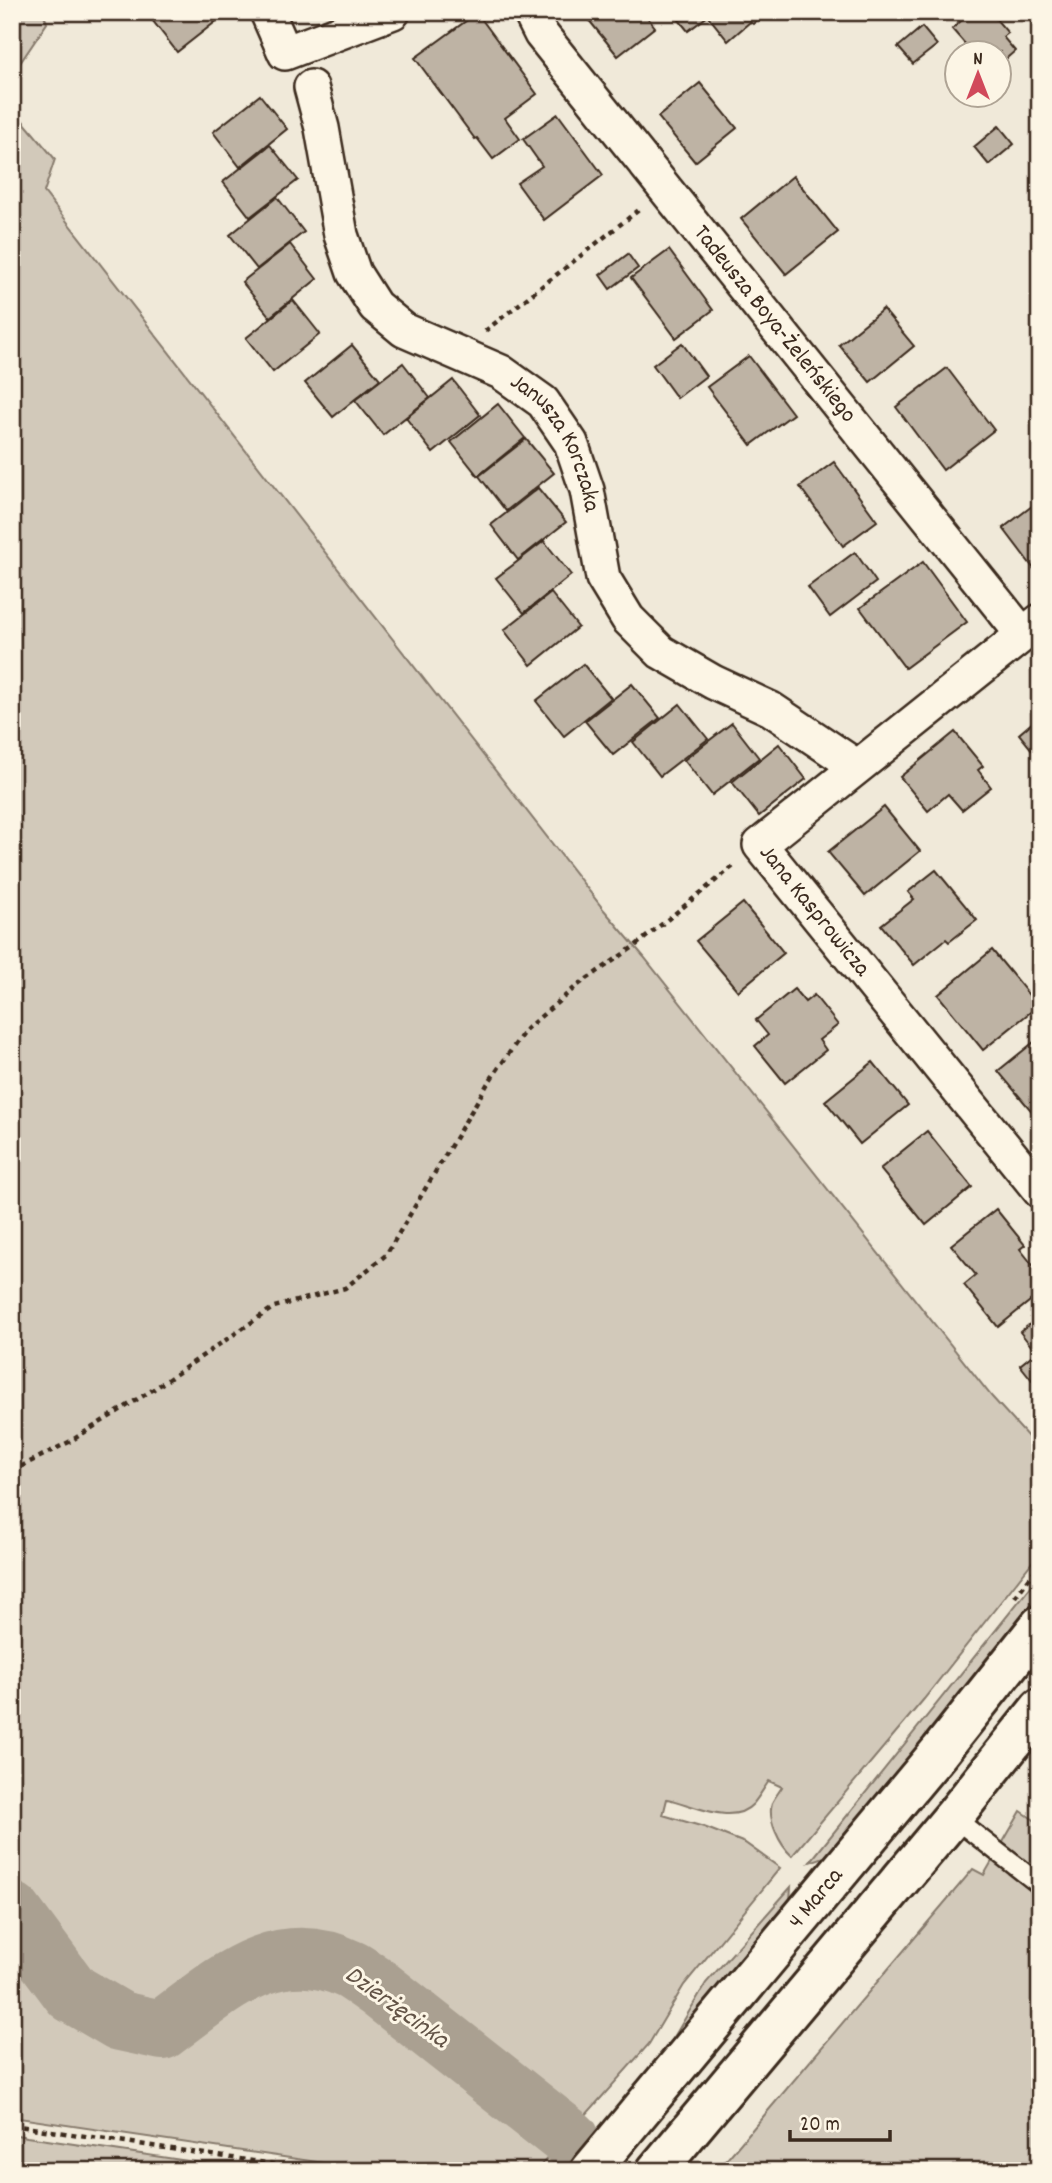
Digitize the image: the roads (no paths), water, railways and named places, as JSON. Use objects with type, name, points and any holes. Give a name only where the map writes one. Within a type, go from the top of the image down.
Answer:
[{"type":"main road","name":"4 Marca","points":[[590,2171],[940,1751],[1040,1625]]},
{"type":"main road","points":[[656,2171],[953,1817],[1040,1709]]},
{"type":"street","points":[[267,12],[285,53],[393,12]]},
{"type":"street","name":"Tadeusza Boya-Żeleńskiego","points":[[530,12],[541,34],[665,190],[1032,628]]},
{"type":"street","name":"Janusza Korczaka","points":[[311,87],[322,128],[341,234],[354,273],[375,306],[404,330],[501,372],[543,402],[571,443],[587,490],[603,578],[628,619],[661,652],[713,682],[771,709],[856,766]]},
{"type":"street","name":"Jana Kasprowicza","points":[[1032,628],[760,845],[1040,1191]]},
{"type":"lane","points":[[953,1817],[1040,1885]]},
{"type":"waterway","name":"Dzierżęcinka","points":[[12,1912],[72,1993],[120,2021],[162,2030],[227,1983],[249,1970],[273,1962],[297,1958],[323,1960],[351,1970],[378,1988],[570,2139]]}]
